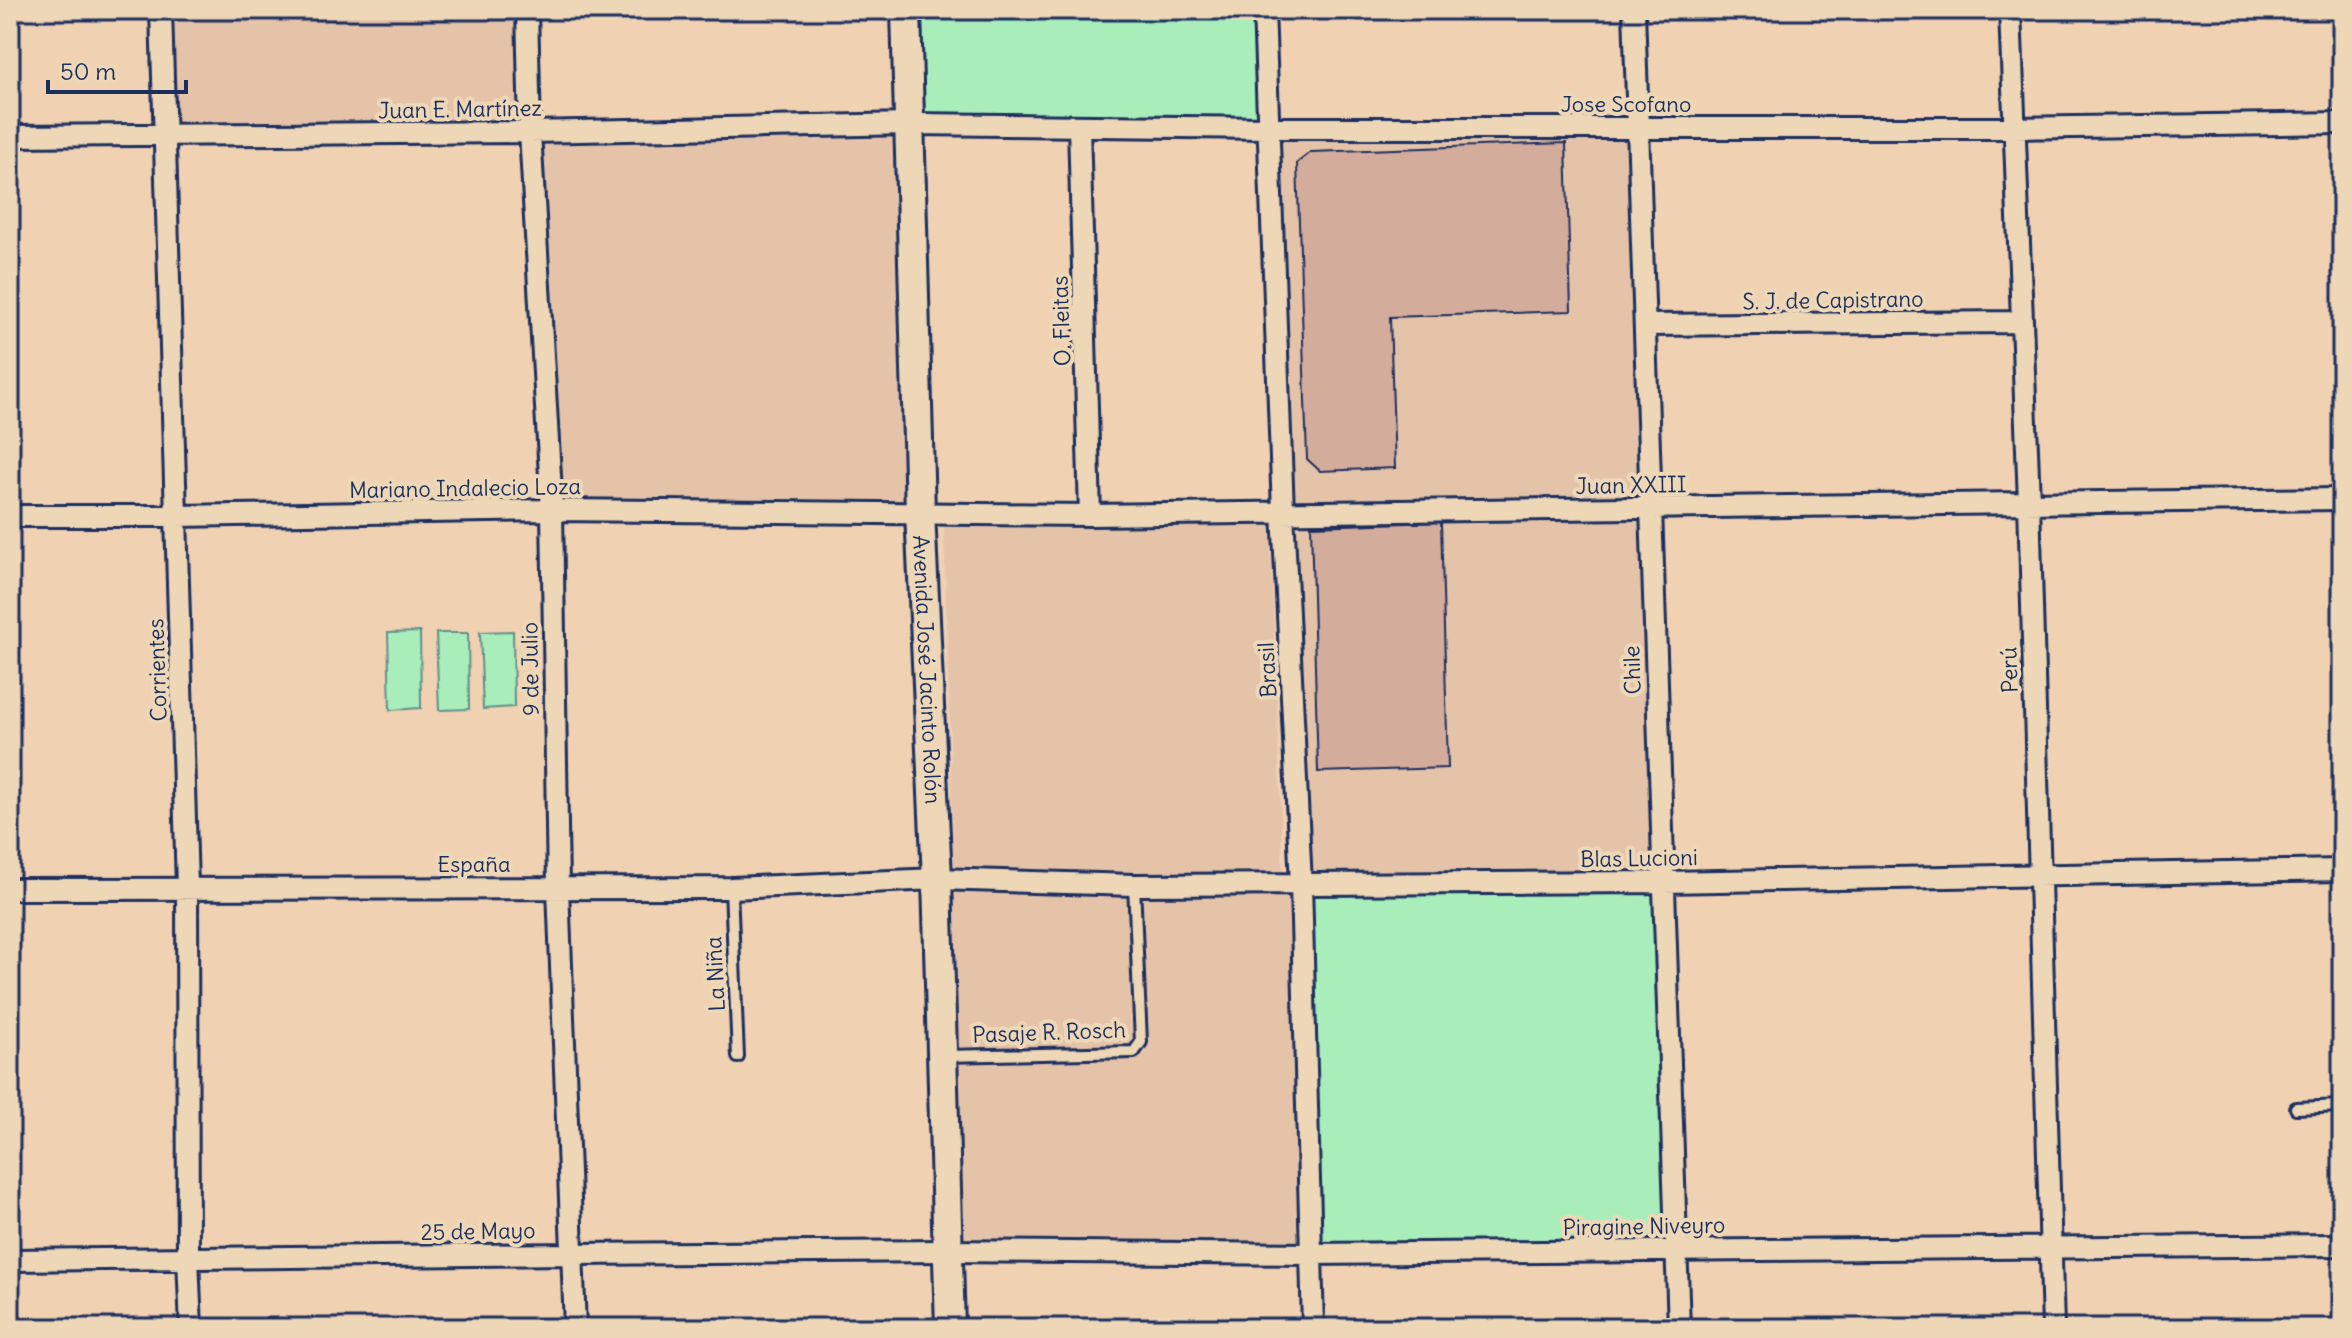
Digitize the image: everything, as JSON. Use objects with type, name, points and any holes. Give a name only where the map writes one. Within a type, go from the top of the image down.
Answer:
[{"type":"street","name":"Corrientes","points":[[161,10],[187,887],[191,1328]]},
{"type":"street","name":"9 de Julio","points":[[527,10],[530,132],[552,510],[558,888],[575,1328]]},
{"type":"street","name":"Avenida José Jacinto Rolón","points":[[906,10],[920,512],[937,879],[950,1328]]},
{"type":"street","name":"Brasil","points":[[1264,10],[1301,884],[1313,1328]]},
{"type":"street","name":"Chile","points":[[1634,10],[1679,1328]]},
{"type":"street","name":"Perú","points":[[2010,10],[2029,502],[2053,1328]]},
{"type":"street","name":"Jose Scofano","points":[[910,124],[1268,128],[2013,128],[2342,123]]},
{"type":"street","name":"Juan E. Martínez","points":[[10,136],[530,132],[910,124]]},
{"type":"street","name":"O. Fleitas","points":[[1079,126],[1090,515]]},
{"type":"street","name":"S. J. de Capistrano","points":[[1645,325],[2021,322]]},
{"type":"street","name":"Juan XXIII","points":[[920,512],[1090,515],[2342,499]]},
{"type":"street","name":"Mariano Indalecio Loza","points":[[10,516],[552,510],[920,512]]},
{"type":"street","name":"Blas Lucioni","points":[[937,879],[1134,885],[1664,882],[2342,870]]},
{"type":"street","name":"España","points":[[10,889],[731,888],[937,879]]},
{"type":"street","name":"Piragine Niveyro","points":[[947,1251],[1309,1254],[2342,1245]]},
{"type":"street","name":"25 de Mayo","points":[[10,1260],[947,1251]]},
{"type":"lane","name":"Pasaje R. Rosch","points":[[941,1056],[1134,1052],[1141,1042],[1134,885]]},
{"type":"lane","name":"La Niña","points":[[731,888],[738,1057]]},
{"type":"lane","points":[[2296,1108],[2342,1106]]},
{"type":"shaded area","points":[[161,10],[527,10],[530,131],[910,124],[920,512],[552,510],[530,132],[165,136]]},
{"type":"shaded area","points":[[1268,128],[1638,128],[1664,882],[1309,1254],[947,1251],[937,879],[1301,884]]},
{"type":"shaded area","points":[[1270,524],[1283,874],[954,872],[944,527]]},
{"type":"green space","points":[[906,10],[1264,10],[1268,128],[910,124]]},
{"type":"green space","points":[[513,631],[514,707],[483,709],[480,632]]},
{"type":"green space","points":[[420,632],[421,708],[390,710],[388,633]]},
{"type":"green space","points":[[436,633],[468,633],[469,709],[439,710]]},
{"type":"green space","points":[[1664,882],[1676,1250],[1309,1254],[1301,884]]},
{"type":"building","points":[[1566,143],[1571,311],[1390,317],[1395,468],[1320,471],[1307,459],[1297,163],[1311,152]]},
{"type":"building","points":[[1441,522],[1448,768],[1318,772],[1311,526]]}]
